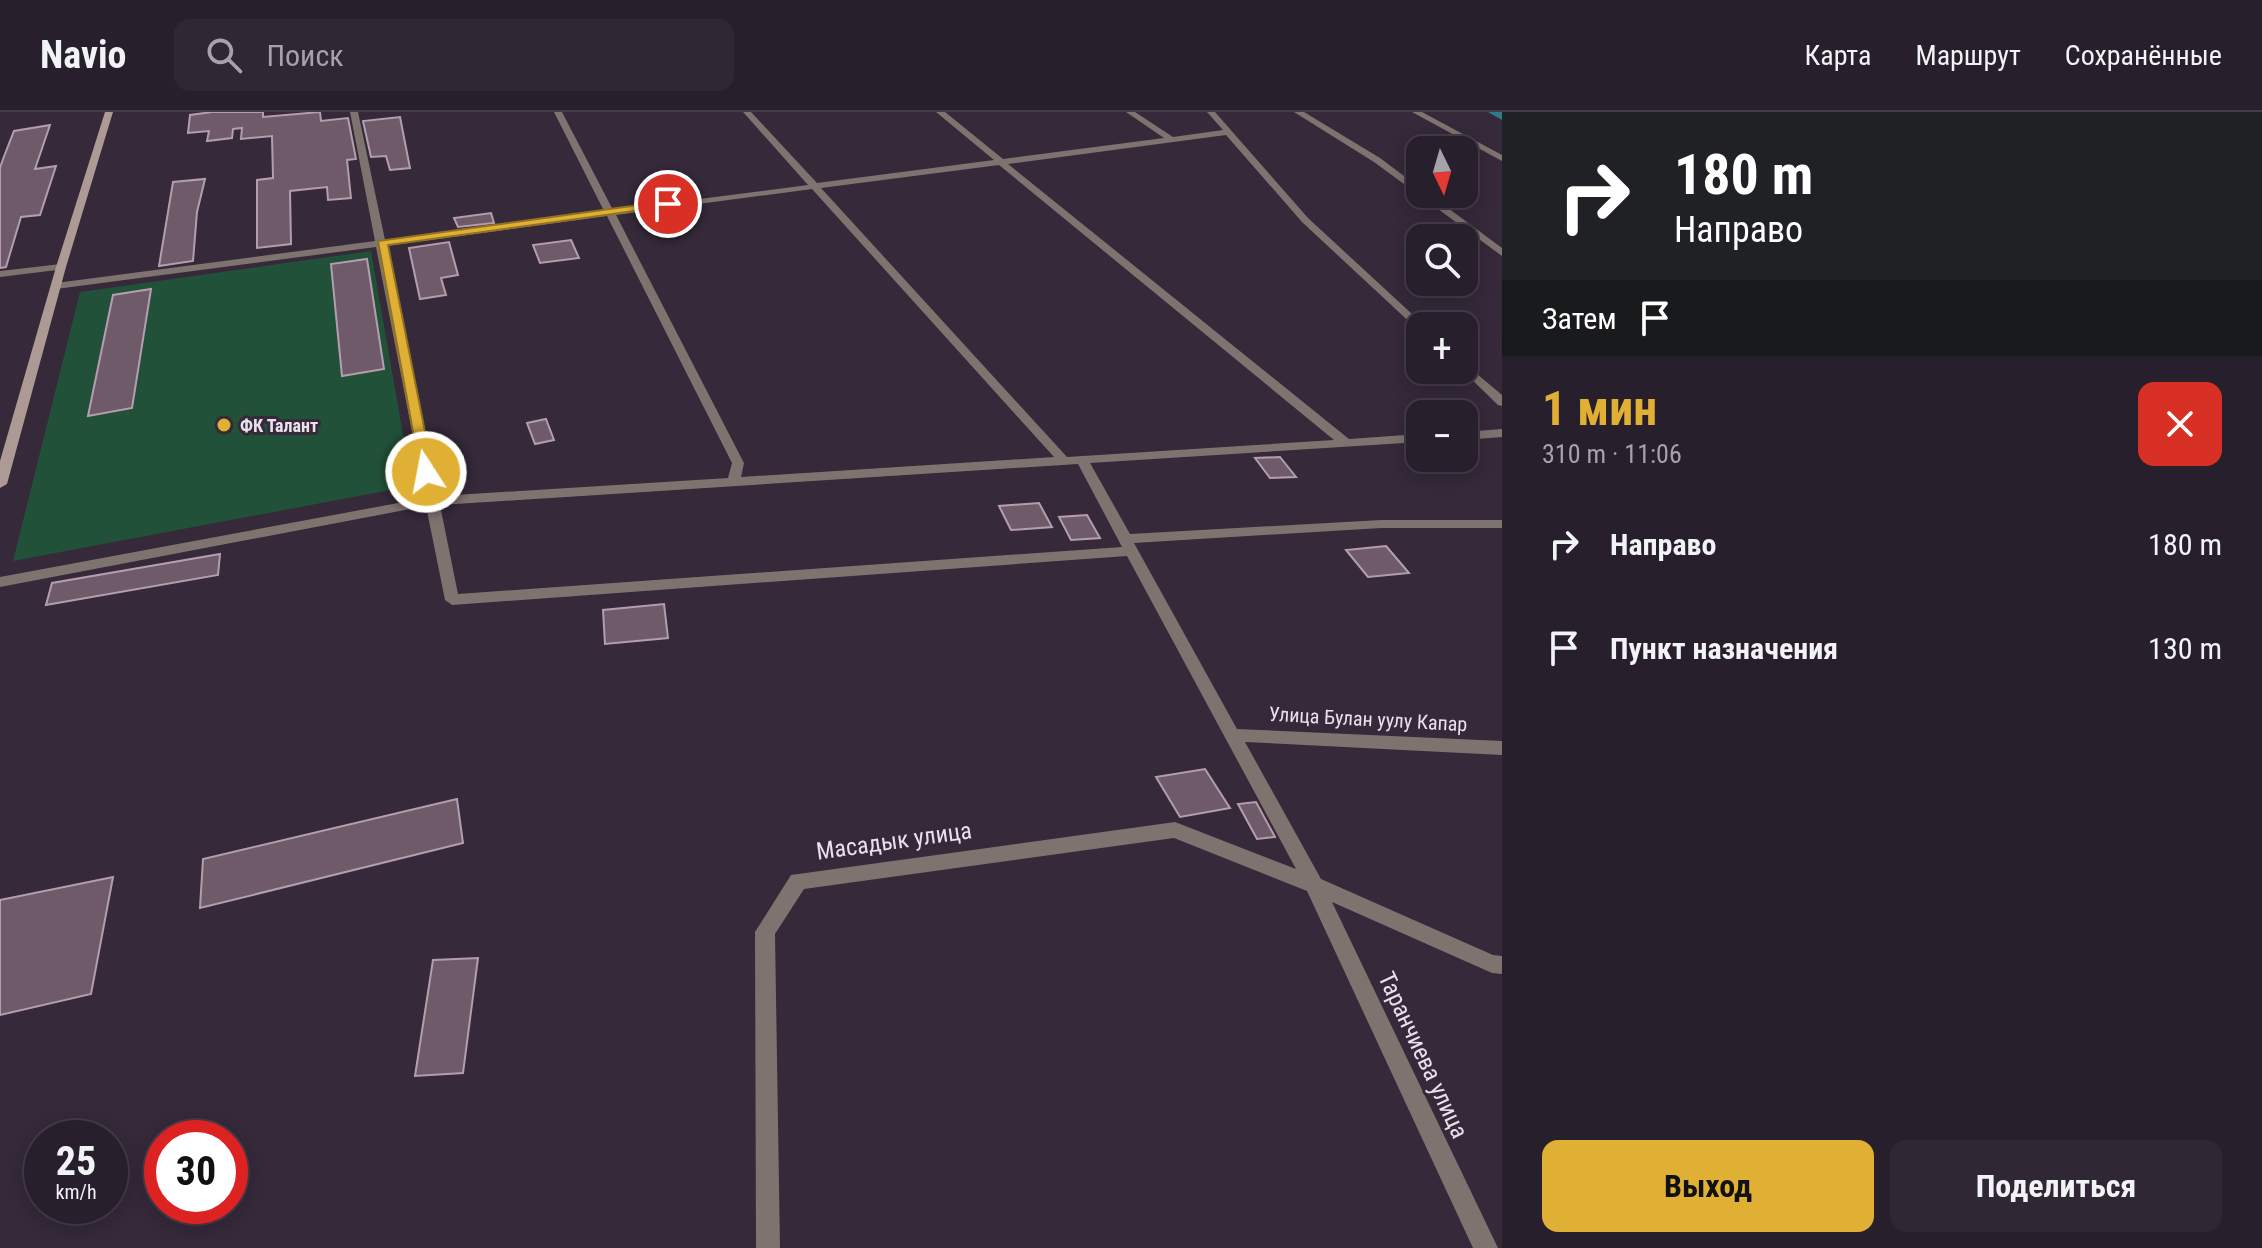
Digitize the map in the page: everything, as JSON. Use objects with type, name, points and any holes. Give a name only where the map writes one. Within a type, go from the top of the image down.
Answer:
[{"type":"main road","points":[[0,484],[61,267],[109,112]]},
{"type":"street","points":[[354,112],[452,600],[1381,524],[1502,524]]},
{"type":"street","points":[[558,112],[738,463],[734,480]]},
{"type":"street","points":[[747,112],[1062,459]]},
{"type":"street","points":[[940,112],[1004,161],[1345,442]]},
{"type":"street","points":[[1130,112],[1171,139]]},
{"type":"street","points":[[1211,112],[1305,220],[1406,313]]},
{"type":"street","points":[[1298,112],[1406,181]]},
{"type":"street","points":[[1416,112],[1502,158]]},
{"type":"street","points":[[56,286],[1229,132]]},
{"type":"street","points":[[1442,208],[1502,253]]},
{"type":"street","points":[[0,274],[61,267]]},
{"type":"street","points":[[1478,379],[1502,402]]},
{"type":"street","points":[[1478,435],[1502,433]]},
{"type":"street","points":[[0,582],[432,501],[1406,439]]},
{"type":"street","name":"Таранчиева улица","points":[[1081,458],[1314,885],[1486,1248]]},
{"type":"street","name":"Улица Булан уулу Капар","points":[[1232,735],[1502,748]]},
{"type":"street","name":"Масадык улица","points":[[768,1248],[765,932],[798,881],[1175,830],[1314,885],[1492,964],[1502,965]]},
{"type":"green space","name":"ФК Талант","points":[[371,251],[412,486],[13,561],[80,292]]},
{"type":"building","points":[[263,112],[263,117],[320,112],[321,121],[348,118],[356,159],[347,160],[351,198],[328,200],[327,187],[290,191],[291,244],[257,248],[257,180],[273,178],[272,136],[241,139],[242,128],[233,129],[232,138],[207,141],[209,131],[188,133],[190,115]]},
{"type":"building","points":[[400,117],[410,168],[390,170],[386,156],[371,157],[363,121]]},
{"type":"building","points":[[50,125],[35,169],[56,166],[40,215],[21,217],[6,267],[0,268],[0,168],[3,159],[14,131]]},
{"type":"building","points":[[205,179],[197,212],[193,261],[159,266],[173,182]]},
{"type":"building","points":[[491,213],[494,223],[458,227],[454,218]]},
{"type":"building","points":[[571,240],[579,258],[540,263],[533,245]]},
{"type":"building","points":[[449,242],[458,275],[441,278],[446,295],[420,299],[409,248]]},
{"type":"building","points":[[367,259],[384,369],[342,376],[331,264]]},
{"type":"building","points":[[151,289],[132,408],[88,416],[113,295]]},
{"type":"building","points":[[546,419],[554,440],[535,444],[527,423]]},
{"type":"building","points":[[1280,457],[1296,477],[1270,478],[1255,458]]},
{"type":"building","points":[[1039,503],[1052,527],[1011,530],[999,506]]},
{"type":"building","points":[[1087,515],[1100,538],[1071,540],[1059,517]]},
{"type":"building","points":[[1386,546],[1409,573],[1368,577],[1346,550]]},
{"type":"building","points":[[220,554],[218,575],[46,605],[52,583]]},
{"type":"building","points":[[664,604],[668,638],[605,644],[603,610]]},
{"type":"building","points":[[1205,769],[1230,808],[1180,817],[1156,777]]},
{"type":"building","points":[[457,799],[463,843],[200,908],[203,859]]},
{"type":"building","points":[[1256,802],[1275,837],[1257,839],[1238,804]]},
{"type":"building","points":[[113,877],[91,994],[0,1015],[0,900]]},
{"type":"building","points":[[478,958],[463,1073],[415,1076],[433,960]]},
{"type":"place","name":"ФК Талант","points":[[224,425]]},
{"type":"route","points":[[426,472],[382,243],[668,204]]}]
